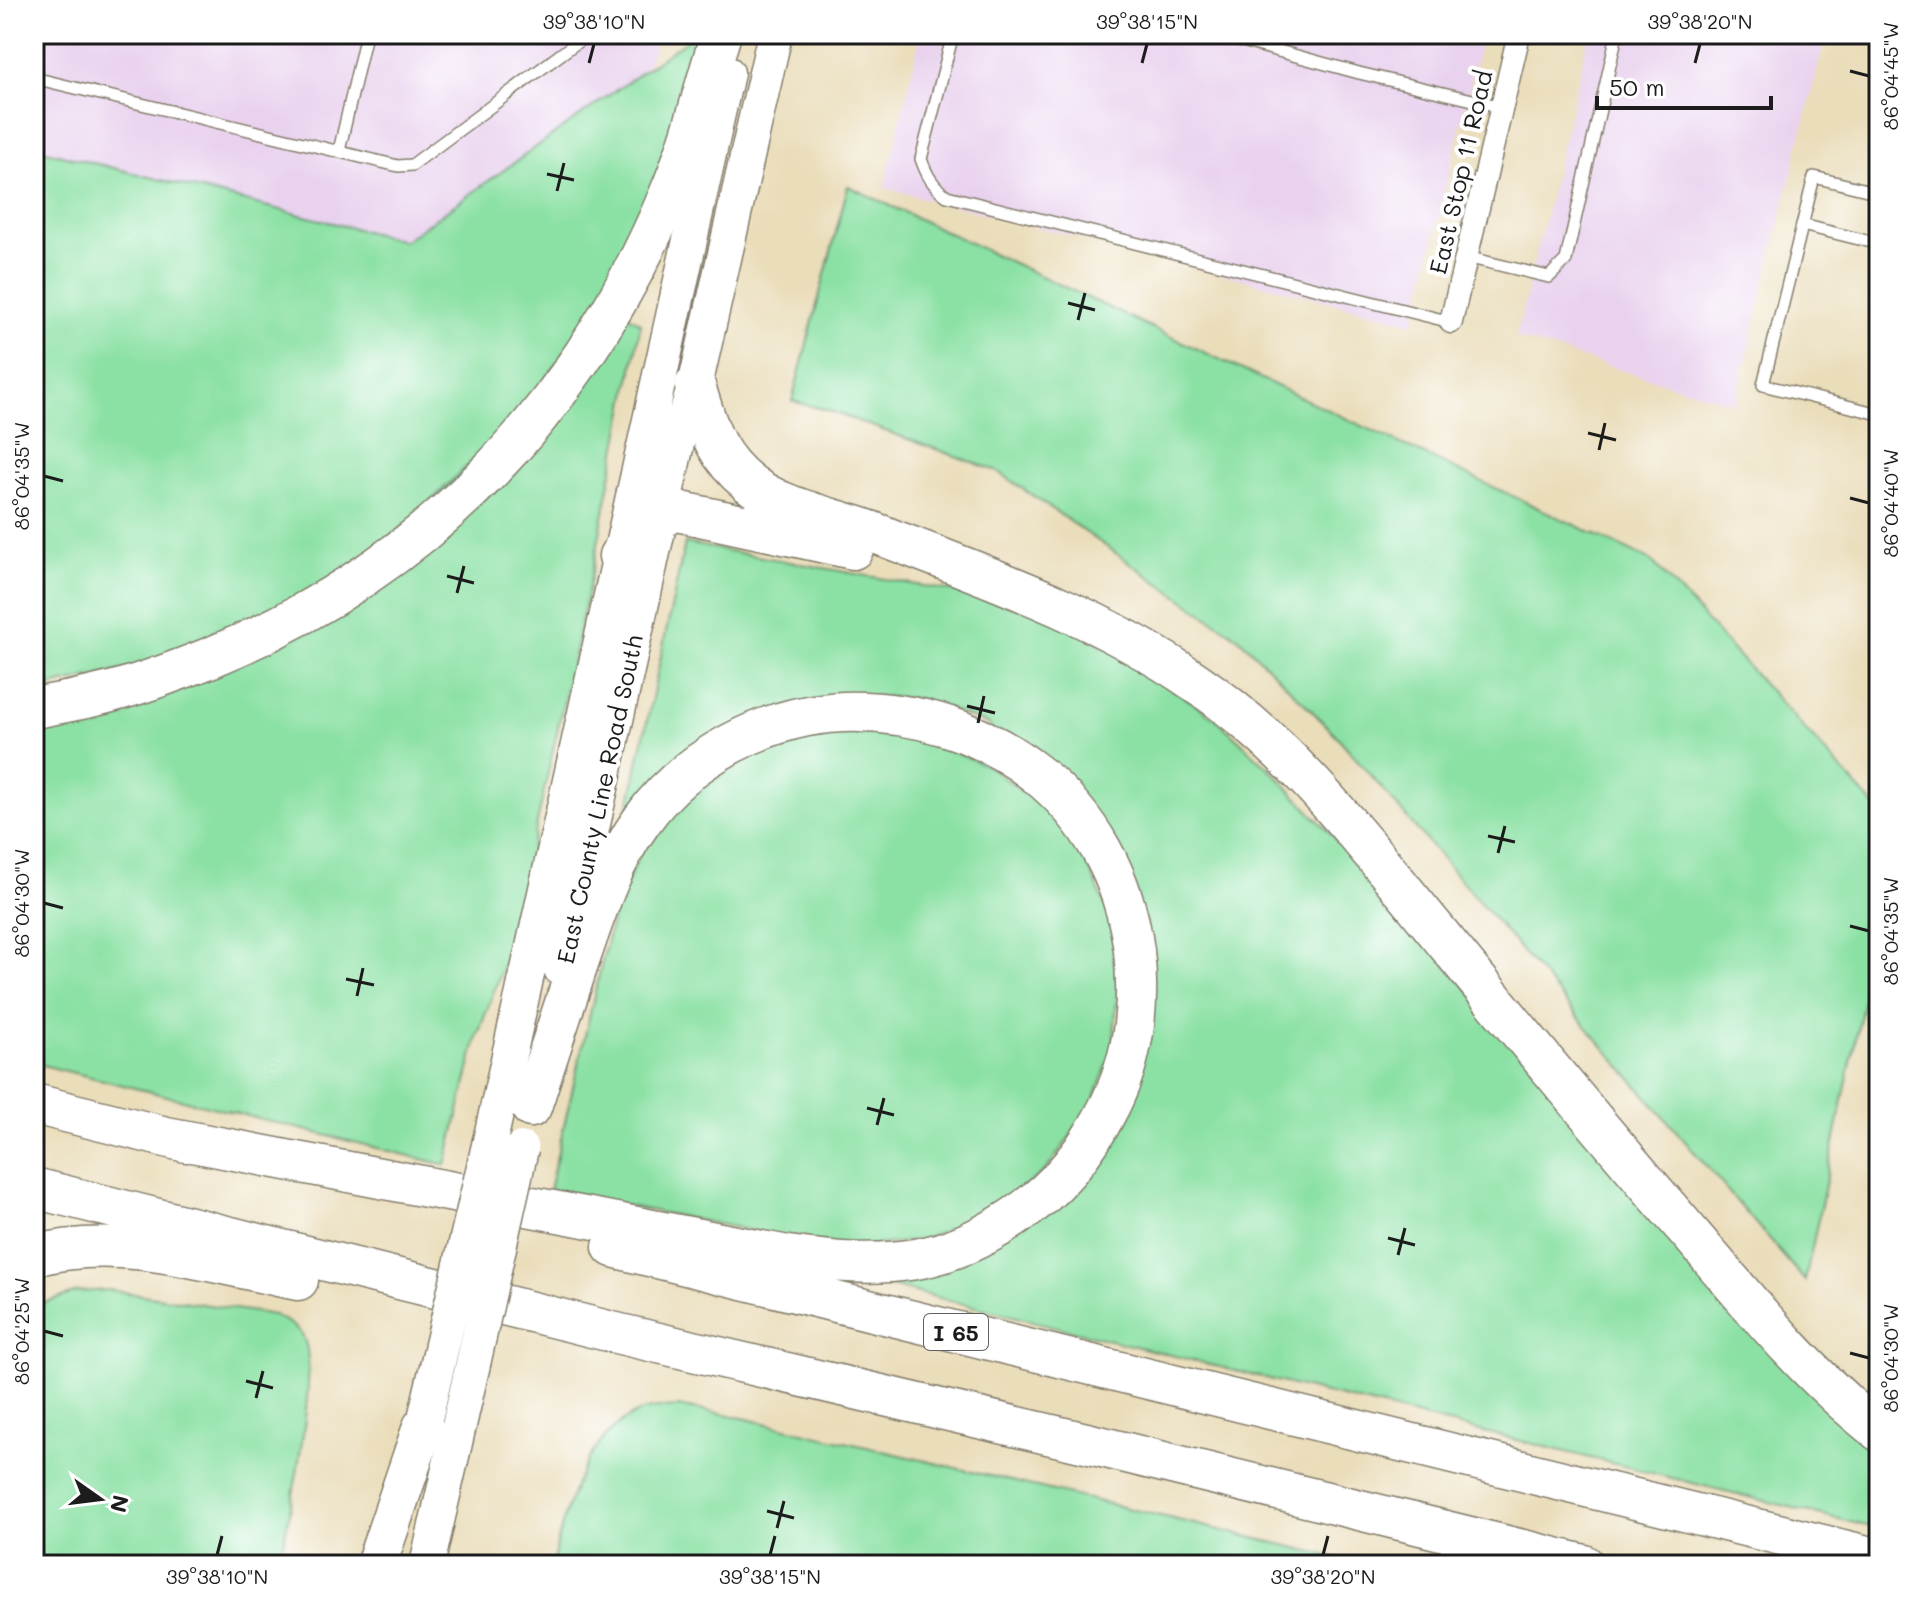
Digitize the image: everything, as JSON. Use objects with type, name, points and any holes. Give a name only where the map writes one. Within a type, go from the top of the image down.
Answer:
[{"type":"highway","points":[[34,708],[114,691],[178,671],[256,639],[320,604],[409,545],[490,473],[561,387],[629,279],[670,193],[721,34]]},
{"type":"highway","points":[[695,386],[713,442],[723,457],[753,485],[791,506],[855,525],[1090,620],[1144,649],[1218,697],[1274,744],[1336,807],[1576,1102],[1768,1325],[1821,1380],[1879,1431]]},
{"type":"highway","points":[[619,556],[633,537],[661,516],[677,511],[858,550],[967,569]]},
{"type":"highway","points":[[161,1136],[788,1256],[857,1263],[917,1259],[979,1238],[1035,1204],[1076,1161],[1100,1125],[1123,1075],[1135,1021],[1135,965],[1126,905],[1115,877],[1083,821],[1040,777],[990,744],[943,723],[892,713],[832,713],[802,717],[772,727],[742,738],[690,770],[665,792],[628,841],[600,898],[531,1107]]},
{"type":"highway","name":"I 65","points":[[34,1104],[1879,1559]]},
{"type":"highway","points":[[34,1188],[616,1333],[1086,1443],[1584,1565]]},
{"type":"highway","points":[[34,1256],[80,1247],[148,1252],[616,1333]]},
{"type":"highway","points":[[376,1565],[423,1427]]},
{"type":"main road","name":"East County Line Road South","points":[[427,1565],[473,1364],[505,1145],[619,556],[736,34]]},
{"type":"main road","name":"East County Line Road South","points":[[423,1427],[439,1358],[505,1145],[531,1107],[678,439],[695,386],[775,34]]},
{"type":"street","name":"East Stop 11 Road","points":[[1451,322],[1519,34]]},
{"type":"lane","points":[[339,151],[366,34]]},
{"type":"lane","points":[[34,78],[398,166],[412,165],[588,34]]},
{"type":"lane","points":[[953,34],[921,159],[935,187],[947,196],[1451,322]]},
{"type":"lane","points":[[1212,34],[1230,36],[1359,73],[1502,107]]},
{"type":"lane","points":[[1466,257],[1549,277],[1566,260],[1617,34]]},
{"type":"lane","points":[[1879,193],[1814,177],[1763,385],[1879,414]]},
{"type":"lane","points":[[1802,225],[1879,244]]},
{"type":"shaded area","points":[[34,34],[660,34],[588,209],[34,634]]},
{"type":"shaded area","points":[[921,34],[1482,34],[1414,323],[884,188]]},
{"type":"shaded area","points":[[1589,34],[1826,34],[1735,404],[1516,338]]},
{"type":"green space","points":[[699,34],[660,169],[643,213],[607,284],[566,351],[518,413],[465,471],[407,523],[343,569],[275,609],[153,662],[34,690],[34,148],[404,241]]},
{"type":"green space","points":[[848,186],[1652,561],[1879,811],[1879,928],[1805,1281],[1336,735],[1240,639],[997,471],[827,410],[792,401]]},
{"type":"green space","points":[[625,314],[641,323],[594,564],[509,950],[477,1037],[446,1165],[34,1063],[34,724],[285,641]]},
{"type":"green space","points":[[685,543],[973,595],[1036,613],[1118,652],[1215,718],[1275,774],[1350,854],[1851,1431],[1879,1451],[1879,1529],[870,1281],[1089,1168],[1146,922],[988,724],[918,698],[834,695],[629,806]]},
{"type":"green space","points":[[820,733],[912,734],[988,766],[1045,808],[1085,858],[1111,919],[1118,986],[1113,1048],[1092,1106],[1046,1170],[987,1215],[918,1241],[851,1247],[763,1233],[549,1190],[613,915],[641,851],[690,794],[754,755]]},
{"type":"green space","points":[[110,1290],[274,1315],[294,1327],[303,1337],[308,1355],[306,1413],[278,1565],[34,1565],[34,1306],[77,1292]]},
{"type":"green space","points":[[682,1407],[730,1415],[1369,1565],[552,1565],[570,1499],[590,1457],[603,1439],[619,1424],[639,1412]]}]
